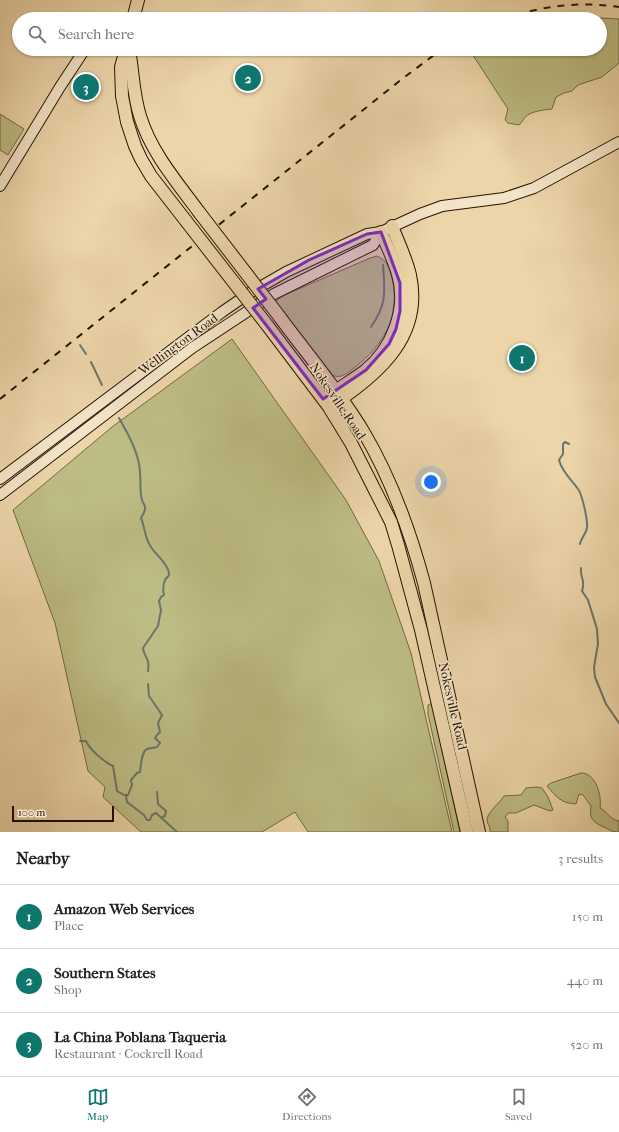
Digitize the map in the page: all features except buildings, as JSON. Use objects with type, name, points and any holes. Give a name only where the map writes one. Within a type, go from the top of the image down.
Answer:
[{"type":"highway","points":[[135,12],[138,0]]},
{"type":"highway","name":"Nokesville Road","points":[[124,56],[120,67],[122,96],[127,122],[141,159],[151,176],[326,403],[351,443],[391,522],[421,630],[466,832]]},
{"type":"highway","name":"Nokesville Road","points":[[128,56],[136,103],[147,136],[165,166],[339,395],[363,432],[384,470],[404,517],[424,583],[479,832]]},
{"type":"highway","points":[[326,403],[366,381],[386,362],[402,338],[408,321],[412,296],[410,275],[392,226]]},
{"type":"highway","points":[[339,395],[377,359],[389,344],[399,319],[401,302],[400,283],[396,267],[381,232]]},
{"type":"main road","points":[[0,186],[80,56]]},
{"type":"main road","name":"Wellington Road","points":[[0,479],[222,312],[248,294],[286,272],[367,234],[381,232],[392,226],[442,206],[504,198],[534,188],[619,142]]},
{"type":"main road","name":"Wellington Road","points":[[0,495],[192,348],[274,294],[373,245],[381,232]]},
{"type":"highlighted area","points":[[381,232],[400,283],[400,311],[396,329],[389,344],[366,370],[323,399],[253,308],[266,299],[258,289],[309,260],[367,234]]},
{"type":"shaded area","points":[[607,18],[619,19],[619,63],[602,77],[578,85],[572,91],[556,97],[552,109],[531,113],[525,117],[519,125],[508,123],[505,120],[508,109],[474,56],[607,56]]},
{"type":"shaded area","points":[[0,114],[24,129],[8,155],[0,150]]},
{"type":"shaded area","points":[[377,256],[387,264],[392,278],[394,305],[388,329],[374,350],[365,359],[346,374],[334,376],[330,374],[275,301],[287,294]]},
{"type":"shaded area","points":[[232,339],[346,500],[379,561],[411,653],[452,832],[308,832],[295,812],[262,832],[141,832],[103,797],[105,787],[88,771],[55,623],[13,510],[112,427]]},
{"type":"shaded area","points":[[432,704],[460,832],[454,832],[428,714],[428,705]]},
{"type":"shaded area","points":[[581,773],[591,777],[594,781],[599,792],[600,808],[613,819],[619,821],[619,832],[611,831],[593,820],[591,817],[591,806],[583,795],[579,794],[576,804],[562,801],[547,786],[551,783]]},
{"type":"shaded area","points":[[526,788],[542,788],[548,797],[553,810],[550,811],[534,805],[516,813],[508,813],[505,817],[508,821],[508,832],[490,832],[487,821],[488,817],[504,796],[521,795]]},
{"type":"waterway","points":[[371,327],[380,311],[384,298],[383,265]]},
{"type":"waterway","points":[[80,345],[86,354]]},
{"type":"waterway","points":[[91,362],[102,385]]},
{"type":"waterway","points":[[119,418],[128,434],[138,458],[141,495],[145,508],[141,518],[146,536],[151,547],[166,565],[169,574],[164,582],[164,595],[159,601],[161,610],[158,626],[143,648],[148,660],[148,671]]},
{"type":"waterway","points":[[569,444],[565,442],[563,444],[563,454],[559,460],[564,472],[580,492],[584,507],[587,519],[587,528],[580,544]]},
{"type":"waterway","points":[[581,568],[583,582],[582,591],[588,600],[597,629],[598,644],[594,667],[595,677],[606,704],[619,723]]},
{"type":"waterway","points":[[80,741],[86,741],[98,755],[113,766],[117,791],[124,795],[128,795],[132,785],[131,780],[137,773],[140,772],[145,751],[147,749],[157,747],[160,743],[155,738],[160,732],[158,723],[162,715],[149,696],[148,684]]},
{"type":"waterway","points":[[157,792],[158,804],[166,811],[165,816],[162,817]]},
{"type":"waterway","points":[[127,795],[127,802],[144,815],[147,820],[150,820],[152,815],[156,813],[177,832]]},
{"type":"railway","points":[[528,12],[546,8],[575,5],[604,5],[619,7]]},
{"type":"railway","points":[[0,399],[433,56]]},
{"type":"place","name":"Southern States","points":[[248,78]]},
{"type":"place","name":"La China Poblana Taqueria","points":[[86,87]]},
{"type":"place","name":"Amazon Web Services","points":[[522,358]]}]
